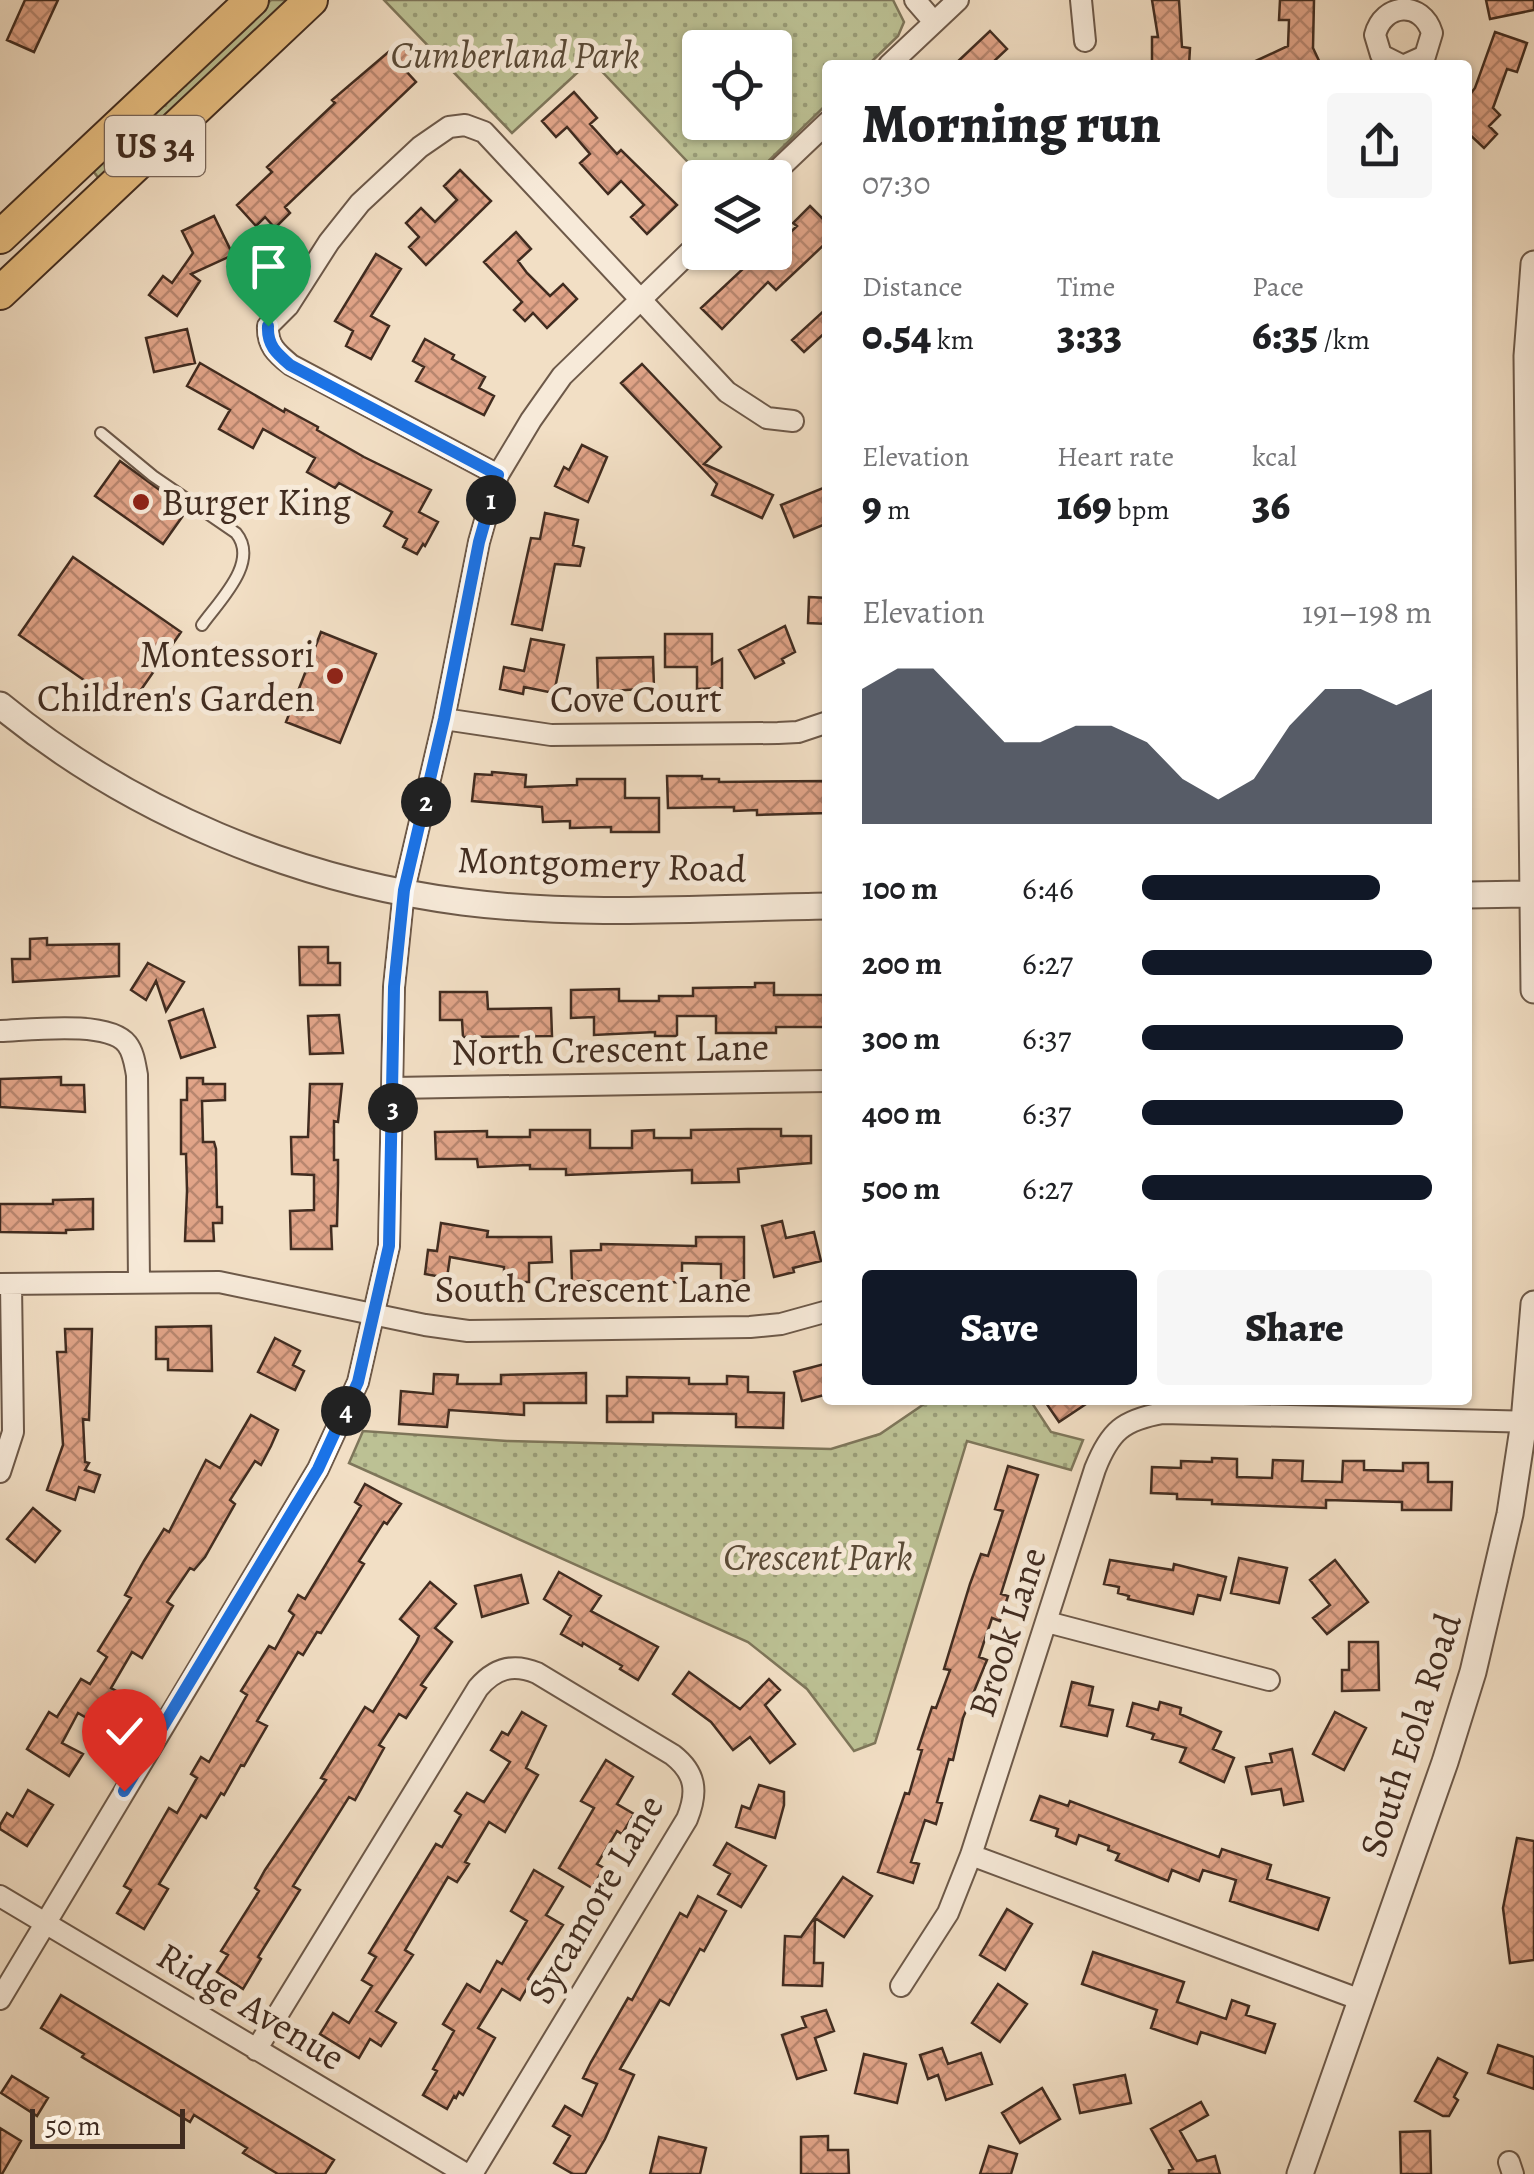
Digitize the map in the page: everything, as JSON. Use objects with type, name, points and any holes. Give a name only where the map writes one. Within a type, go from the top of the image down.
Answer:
[{"type":"main road","name":"US 34","points":[[0,237],[252,0]]},
{"type":"main road","name":"US 34","points":[[0,293],[311,0]]},
{"type":"street","points":[[914,0],[934,22]]},
{"type":"street","points":[[893,60],[958,0]]},
{"type":"street","points":[[1082,0],[1085,41]]},
{"type":"street","points":[[1387,60],[1376,42],[1380,20],[1396,5],[1418,12],[1432,32],[1429,50],[1415,60]]},
{"type":"street","points":[[498,475],[290,365],[268,338],[268,326],[288,306],[339,227],[360,202],[420,146],[449,127],[465,125],[484,132],[728,392],[766,418],[793,421]]},
{"type":"street","points":[[788,160],[822,128]]},
{"type":"street","points":[[0,1999],[318,1469],[358,1382],[389,1246],[394,987],[404,890],[444,719],[479,542],[498,475],[562,376],[682,259]]},
{"type":"street","points":[[1534,264],[1528,356],[1534,990]]},
{"type":"street","name":"Montgomery Road","points":[[1,708],[98,775],[186,821],[254,850],[323,872],[460,902],[558,908],[822,906]]},
{"type":"street","name":"Cove Court","points":[[444,719],[552,736],[778,733],[798,732],[822,724]]},
{"type":"street","points":[[1472,895],[1533,894]]},
{"type":"street","points":[[0,1031],[94,1030],[113,1034],[126,1043],[137,1075],[139,1281]]},
{"type":"street","name":"North Crescent Lane","points":[[393,1088],[822,1081]]},
{"type":"street","name":"South Crescent Lane","points":[[6,1284],[218,1282],[468,1331],[750,1327],[781,1324],[822,1313]]},
{"type":"street","points":[[0,1472],[13,1432],[6,1284]]},
{"type":"street","name":"South Eola Road","points":[[1300,2174],[1446,1762],[1474,1672],[1529,1422],[1534,1304]]},
{"type":"street","name":"Brook Lane","points":[[901,1986],[948,1913],[972,1854],[1104,1447],[1116,1431],[1127,1423],[1163,1413],[1353,1409],[1529,1422]]},
{"type":"street","points":[[1047,1622],[1270,1680]]},
{"type":"street","name":"Sycamore Lane","points":[[256,2050],[478,1688],[499,1670],[524,1667],[537,1672],[674,1754],[693,1778],[694,1792],[686,1819],[469,2174]]},
{"type":"street","points":[[972,1854],[1361,2000]]},
{"type":"street","name":"Ridge Avenue","points":[[0,1896],[469,2174]]},
{"type":"lane","points":[[102,433],[136,463],[243,541],[244,562],[202,626]]},
{"type":"green space","points":[[271,0],[289,0],[99,179],[93,171]]},
{"type":"green space","name":"Cumberland Park","points":[[384,0],[893,0],[904,22],[898,36],[873,60],[822,60],[822,109],[792,138],[792,30],[682,30],[682,140],[790,140],[769,160],[686,160],[591,60],[512,133]]},
{"type":"green space","name":"Crescent Park","points":[[923,1405],[1033,1405],[1051,1432],[1083,1440],[1071,1470],[967,1441],[875,1743],[854,1751],[807,1689],[748,1642],[349,1463],[363,1431],[507,1441],[831,1449],[880,1434]]},
{"type":"building","points":[[25,0],[58,0],[34,52],[7,40]]},
{"type":"building","points":[[1152,0],[1179,0],[1182,47],[1190,48],[1189,60],[1152,60],[1152,37],[1158,37]]},
{"type":"building","points":[[1280,0],[1314,0],[1313,48],[1319,60],[1258,60],[1288,46],[1289,20],[1279,20]]},
{"type":"building","points":[[1486,0],[1534,0],[1534,10],[1490,19]]},
{"type":"building","points":[[990,31],[1007,49],[995,60],[959,60]]},
{"type":"building","points":[[1495,32],[1527,43],[1517,72],[1507,69],[1493,108],[1500,115],[1489,126],[1497,134],[1484,148],[1472,137],[1475,88]]},
{"type":"building","points":[[399,43],[416,61],[406,71],[416,82],[285,207],[290,213],[275,228],[265,217],[256,226],[237,205],[272,172],[267,167],[335,103],[332,100]]},
{"type":"building","points":[[574,92],[597,118],[590,124],[617,154],[621,150],[677,205],[647,234],[631,217],[644,205],[621,181],[608,194],[580,163],[590,154],[567,127],[556,137],[542,121]]},
{"type":"building","points":[[460,170],[491,201],[426,265],[409,247],[419,237],[406,223],[421,208],[435,222],[457,200],[444,186]]},
{"type":"building","points":[[810,206],[822,218],[822,247],[776,290],[768,282],[722,329],[701,308],[742,270],[792,270],[792,231],[797,226],[793,223]]},
{"type":"building","points":[[214,216],[233,255],[191,274],[200,281],[177,316],[149,295],[163,276],[172,283],[193,253],[182,231]]},
{"type":"building","points":[[516,232],[531,249],[518,261],[527,273],[550,296],[563,284],[577,299],[547,328],[533,313],[525,321],[514,310],[522,302],[484,262]]},
{"type":"building","points":[[376,254],[401,269],[371,316],[389,326],[371,359],[346,346],[353,331],[335,321]]},
{"type":"building","points":[[822,312],[822,336],[804,352],[792,340]]},
{"type":"building","points":[[187,329],[195,363],[154,372],[146,338]]},
{"type":"building","points":[[425,339],[485,377],[479,388],[494,396],[484,415],[416,381],[424,367],[413,361]]},
{"type":"building","points":[[200,363],[284,412],[285,409],[318,427],[317,430],[364,457],[431,490],[419,512],[438,522],[425,546],[417,554],[403,547],[407,539],[384,526],[392,512],[339,483],[335,488],[307,472],[315,458],[263,429],[253,448],[219,429],[230,410],[187,386]]},
{"type":"building","points":[[642,364],[721,447],[704,464],[773,495],[762,518],[712,495],[717,484],[621,383]]},
{"type":"building","points":[[582,445],[607,457],[588,502],[555,486]]},
{"type":"building","name":"Burger King","points":[[120,461],[187,510],[163,544],[95,496]]},
{"type":"building","points":[[822,488],[822,525],[794,537],[781,505]]},
{"type":"building","points":[[545,513],[578,520],[573,545],[584,548],[580,566],[555,564],[542,630],[512,624],[531,538],[540,539]]},
{"type":"building","points":[[73,557],[181,632],[127,710],[19,635]]},
{"type":"building","points":[[809,597],[822,598],[822,624],[808,623]]},
{"type":"building","points":[[785,626],[795,652],[782,659],[784,663],[755,678],[739,650]]},
{"type":"building","name":"Montessori Children's Garden","points":[[321,632],[376,654],[340,743],[286,722]]},
{"type":"building","points":[[665,634],[712,634],[712,664],[722,659],[722,688],[697,689],[697,667],[665,667]]},
{"type":"building","points":[[531,639],[564,645],[554,693],[524,687],[523,694],[500,689],[504,667],[524,671]]},
{"type":"building","points":[[653,657],[654,688],[598,692],[597,658]]},
{"type":"building","points":[[475,774],[526,775],[525,787],[577,785],[577,779],[625,779],[625,798],[659,798],[659,832],[570,828],[570,821],[543,822],[542,807],[472,801]]},
{"type":"building","points":[[667,776],[702,776],[719,782],[822,781],[822,813],[757,815],[757,810],[734,811],[734,807],[668,808]]},
{"type":"building","points":[[47,938],[47,945],[119,944],[119,976],[13,982],[12,959],[30,959],[30,939]]},
{"type":"building","points":[[299,947],[328,947],[328,963],[340,963],[340,985],[300,985]]},
{"type":"building","points":[[148,963],[184,982],[166,1011],[156,981],[146,1000],[131,990]]},
{"type":"building","points":[[755,983],[774,983],[774,995],[822,995],[822,1027],[776,1027],[776,1033],[716,1033],[716,1016],[677,1016],[677,1036],[655,1036],[655,1032],[594,1035],[594,1017],[571,1018],[571,990],[619,989],[619,1001],[659,1001],[659,996],[693,996],[693,988],[755,987]]},
{"type":"building","points":[[440,992],[487,992],[488,1009],[551,1008],[552,1036],[463,1037],[462,1020],[440,1020]]},
{"type":"building","points":[[203,1009],[215,1047],[181,1058],[169,1021]]},
{"type":"building","points":[[339,1015],[343,1053],[310,1054],[308,1016]]},
{"type":"building","points":[[61,1077],[61,1085],[84,1085],[85,1112],[0,1107],[0,1079]]},
{"type":"building","points":[[187,1078],[203,1078],[203,1084],[225,1084],[225,1100],[202,1101],[203,1142],[214,1142],[217,1207],[222,1207],[222,1223],[213,1223],[214,1241],[185,1241],[186,1154],[181,1154],[181,1100],[187,1100]]},
{"type":"building","points":[[310,1084],[342,1084],[338,1122],[334,1121],[338,1182],[337,1226],[331,1226],[332,1249],[291,1249],[290,1211],[314,1210],[314,1175],[292,1174],[291,1137],[308,1137]]},
{"type":"building","points":[[781,1129],[781,1136],[811,1136],[811,1163],[738,1169],[739,1182],[692,1183],[692,1170],[566,1175],[566,1169],[530,1169],[530,1165],[478,1167],[477,1159],[436,1159],[435,1132],[487,1131],[487,1137],[530,1137],[530,1130],[590,1130],[590,1148],[632,1148],[632,1131],[654,1130],[654,1138],[691,1138],[691,1130]]},
{"type":"building","points":[[93,1199],[93,1229],[66,1233],[0,1232],[0,1204]]},
{"type":"building","points":[[782,1221],[786,1238],[814,1232],[821,1261],[774,1277],[762,1226]]},
{"type":"building","points":[[441,1223],[488,1231],[487,1237],[551,1237],[552,1262],[529,1263],[529,1282],[504,1282],[504,1267],[450,1257],[447,1278],[425,1274],[428,1250],[437,1251]]},
{"type":"building","points":[[696,1237],[744,1237],[744,1281],[721,1281],[721,1264],[682,1263],[682,1282],[572,1282],[571,1251],[601,1250],[601,1244],[696,1246]]},
{"type":"building","points":[[211,1326],[212,1371],[168,1370],[168,1359],[156,1359],[156,1327]]},
{"type":"building","points":[[65,1329],[92,1329],[89,1420],[83,1419],[85,1462],[89,1463],[85,1470],[100,1475],[94,1492],[79,1487],[75,1500],[47,1490],[63,1445],[57,1352],[66,1352]]},
{"type":"building","points":[[275,1338],[300,1351],[293,1365],[304,1371],[295,1390],[258,1372]]},
{"type":"building","points":[[822,1365],[822,1396],[802,1401],[794,1372]]},
{"type":"building","points":[[586,1373],[586,1403],[524,1403],[524,1415],[449,1410],[447,1427],[399,1424],[401,1391],[433,1394],[434,1374],[458,1375],[457,1384],[501,1384],[501,1375]]},
{"type":"building","points":[[727,1376],[748,1377],[748,1392],[784,1393],[783,1428],[736,1427],[736,1414],[653,1413],[653,1422],[607,1422],[607,1396],[627,1396],[627,1377],[689,1378],[689,1384],[727,1384]]},
{"type":"building","points":[[1047,1405],[1084,1405],[1059,1422]]},
{"type":"building","points":[[251,1415],[278,1430],[271,1446],[261,1465],[255,1461],[230,1500],[235,1504],[205,1557],[194,1570],[190,1568],[167,1602],[173,1606],[142,1658],[132,1652],[111,1688],[120,1693],[102,1727],[78,1713],[62,1743],[83,1754],[69,1776],[27,1749],[49,1712],[57,1717],[81,1679],[90,1684],[107,1657],[98,1651],[131,1598],[125,1595],[144,1561],[164,1529],[169,1532],[206,1460],[220,1468]]},
{"type":"building","points":[[1212,1458],[1237,1459],[1237,1477],[1272,1478],[1273,1460],[1303,1461],[1302,1481],[1342,1482],[1343,1461],[1364,1461],[1364,1470],[1403,1471],[1403,1463],[1428,1463],[1428,1482],[1452,1482],[1451,1510],[1402,1510],[1402,1502],[1326,1500],[1326,1508],[1212,1504],[1212,1500],[1151,1493],[1152,1467],[1181,1468],[1181,1461],[1212,1462]]},
{"type":"building","points":[[1008,1466],[1038,1475],[1001,1594],[1008,1596],[1000,1621],[992,1618],[979,1657],[987,1660],[963,1718],[953,1760],[949,1759],[937,1802],[942,1803],[936,1824],[925,1820],[911,1862],[919,1864],[913,1883],[878,1872],[905,1793],[909,1794],[932,1707],[936,1708],[950,1670],[944,1669],[970,1584],[981,1554],[988,1556],[1003,1511],[995,1509]]},
{"type":"building","points":[[365,1484],[401,1504],[387,1524],[384,1522],[359,1561],[364,1564],[321,1633],[317,1632],[303,1655],[298,1652],[257,1721],[267,1726],[224,1795],[221,1793],[206,1818],[201,1815],[159,1884],[168,1889],[144,1929],[117,1913],[131,1890],[124,1886],[169,1808],[177,1813],[197,1778],[191,1774],[201,1757],[209,1762],[247,1695],[241,1691],[269,1646],[275,1649],[294,1615],[289,1611],[298,1595],[305,1599],[361,1506],[355,1502]]},
{"type":"building","points":[[33,1508],[60,1531],[35,1562],[7,1539]]},
{"type":"building","points":[[1239,1558],[1287,1568],[1279,1603],[1231,1593]]},
{"type":"building","points":[[1110,1560],[1173,1570],[1174,1564],[1226,1577],[1220,1600],[1198,1595],[1193,1614],[1128,1599],[1129,1596],[1118,1593],[1119,1587],[1104,1584]]},
{"type":"building","points":[[1335,1560],[1368,1602],[1327,1634],[1313,1618],[1330,1605],[1310,1580]]},
{"type":"building","points":[[559,1572],[601,1596],[591,1611],[658,1647],[638,1680],[620,1669],[622,1666],[561,1634],[571,1616],[544,1599]]},
{"type":"building","points":[[521,1575],[528,1603],[482,1617],[475,1586]]},
{"type":"building","points":[[430,1582],[456,1604],[435,1628],[452,1642],[421,1685],[426,1688],[406,1718],[399,1714],[379,1745],[384,1748],[355,1800],[349,1797],[293,1886],[300,1890],[243,1989],[217,1972],[228,1955],[221,1951],[259,1891],[255,1888],[265,1870],[326,1780],[321,1778],[365,1707],[373,1712],[416,1643],[419,1636],[400,1619]]},
{"type":"building","points":[[1349,1642],[1378,1642],[1379,1690],[1342,1691],[1342,1670],[1349,1670]]},
{"type":"building","points":[[689,1672],[740,1709],[769,1679],[780,1690],[765,1705],[795,1744],[770,1763],[750,1737],[733,1750],[711,1722],[673,1694]]},
{"type":"building","points":[[1072,1682],[1093,1687],[1089,1705],[1113,1710],[1107,1736],[1061,1726]]},
{"type":"building","points":[[1160,1702],[1181,1708],[1180,1714],[1221,1732],[1213,1749],[1234,1758],[1224,1782],[1180,1762],[1186,1748],[1152,1739],[1154,1734],[1127,1726],[1133,1703],[1158,1710]]},
{"type":"building","points":[[522,1712],[546,1726],[526,1768],[538,1775],[505,1832],[489,1822],[457,1882],[448,1877],[405,1950],[413,1955],[376,2011],[396,2023],[381,2046],[370,2039],[359,2058],[320,2034],[333,2013],[349,2023],[372,1986],[362,1980],[376,1957],[369,1953],[436,1844],[442,1847],[461,1815],[455,1811],[467,1793],[484,1802],[510,1762],[491,1750],[502,1732],[508,1735]]},
{"type":"building","points":[[1335,1712],[1366,1728],[1344,1770],[1313,1754]]},
{"type":"building","points":[[1292,1749],[1303,1801],[1284,1805],[1281,1789],[1252,1794],[1246,1767],[1272,1762],[1270,1754]]},
{"type":"building","points":[[606,1760],[633,1777],[617,1804],[634,1814],[622,1834],[617,1831],[597,1864],[604,1868],[592,1888],[559,1868],[594,1808],[581,1801]]},
{"type":"building","points":[[759,1785],[784,1792],[775,1838],[736,1827],[742,1806],[750,1809]]},
{"type":"building","points":[[28,1790],[53,1805],[27,1846],[0,1829],[0,1825],[7,1813],[13,1817]]},
{"type":"building","points":[[1040,1796],[1068,1806],[1070,1801],[1219,1857],[1222,1849],[1271,1865],[1267,1879],[1329,1898],[1318,1930],[1230,1901],[1236,1880],[1203,1870],[1199,1881],[1172,1870],[1168,1881],[1116,1860],[1119,1854],[1108,1850],[1109,1846],[1079,1835],[1076,1844],[1056,1836],[1058,1829],[1031,1820]]},
{"type":"building","points":[[1517,1838],[1534,1841],[1534,1960],[1510,1963],[1503,1908]]},
{"type":"building","points":[[727,1843],[766,1866],[741,1907],[718,1894],[730,1874],[714,1865]]},
{"type":"building","points":[[534,1870],[563,1887],[546,1915],[563,1925],[528,1979],[531,1981],[520,2000],[502,1989],[478,2028],[495,2038],[463,2095],[459,2092],[454,2096],[447,2109],[423,2095],[454,2031],[443,2024],[467,1984],[480,1992],[497,1961],[502,1964],[527,1921],[511,1911]]},
{"type":"building","points":[[843,1877],[872,1896],[844,1937],[815,1918],[814,1963],[823,1963],[822,1986],[783,1985],[785,1936],[801,1937]]},
{"type":"building","points":[[698,1896],[726,1911],[669,2005],[660,2000],[620,2069],[634,2075],[605,2139],[585,2174],[573,2174],[554,2163],[570,2136],[553,2126],[565,2106],[582,2116],[597,2084],[583,2078],[591,2062],[628,1998],[632,2000],[680,1913],[687,1917]]},
{"type":"building","points":[[1007,1909],[1032,1924],[1005,1970],[980,1955]]},
{"type":"building","points":[[1093,1952],[1184,1982],[1177,2002],[1226,2019],[1232,2000],[1249,2006],[1246,2015],[1275,2024],[1265,2053],[1201,2032],[1197,2044],[1151,2028],[1157,2010],[1082,1984]]},
{"type":"building","points":[[998,1984],[1027,2004],[1000,2042],[972,2023]]},
{"type":"building","points":[[61,1995],[334,2160],[325,2174],[278,2174],[243,2153],[247,2148],[194,2115],[190,2122],[82,2057],[84,2054],[41,2028]]},
{"type":"building","points":[[826,2010],[834,2031],[815,2038],[826,2070],[797,2079],[782,2035],[806,2027],[802,2017]]},
{"type":"building","points":[[1498,2045],[1534,2057],[1534,2089],[1488,2073]]},
{"type":"building","points":[[942,2048],[948,2064],[981,2053],[992,2084],[946,2100],[938,2075],[928,2079],[920,2055]]},
{"type":"building","points":[[864,2054],[906,2064],[897,2103],[855,2093]]},
{"type":"building","points":[[1438,2058],[1467,2073],[1449,2116],[1415,2101]]},
{"type":"building","points":[[1125,2075],[1131,2103],[1080,2113],[1074,2085]]},
{"type":"building","points":[[12,2076],[48,2098],[37,2116],[1,2093]]},
{"type":"building","points":[[1042,2088],[1060,2119],[1020,2143],[1002,2113]]},
{"type":"building","points":[[1201,2102],[1208,2115],[1180,2131],[1197,2161],[1215,2156],[1220,2174],[1169,2174],[1173,2169],[1151,2129]]},
{"type":"building","points":[[0,2128],[21,2141],[2,2174],[0,2174]]},
{"type":"building","points":[[1430,2131],[1431,2174],[1401,2174],[1400,2132]]},
{"type":"building","points":[[828,2136],[828,2150],[848,2150],[849,2174],[801,2174],[801,2137]]},
{"type":"building","points":[[659,2137],[706,2148],[700,2174],[650,2174]]},
{"type":"building","points":[[989,2146],[1017,2154],[1011,2174],[980,2174]]},
{"type":"place","name":"Burger King","points":[[141,502]]},
{"type":"place","name":"Montessori Children's Garden","points":[[335,676]]},
{"type":"route","points":[[124,1791],[318,1469],[358,1382],[389,1246],[394,987],[404,890],[444,719],[479,542],[498,475],[290,365],[274,350],[268,326]]}]
